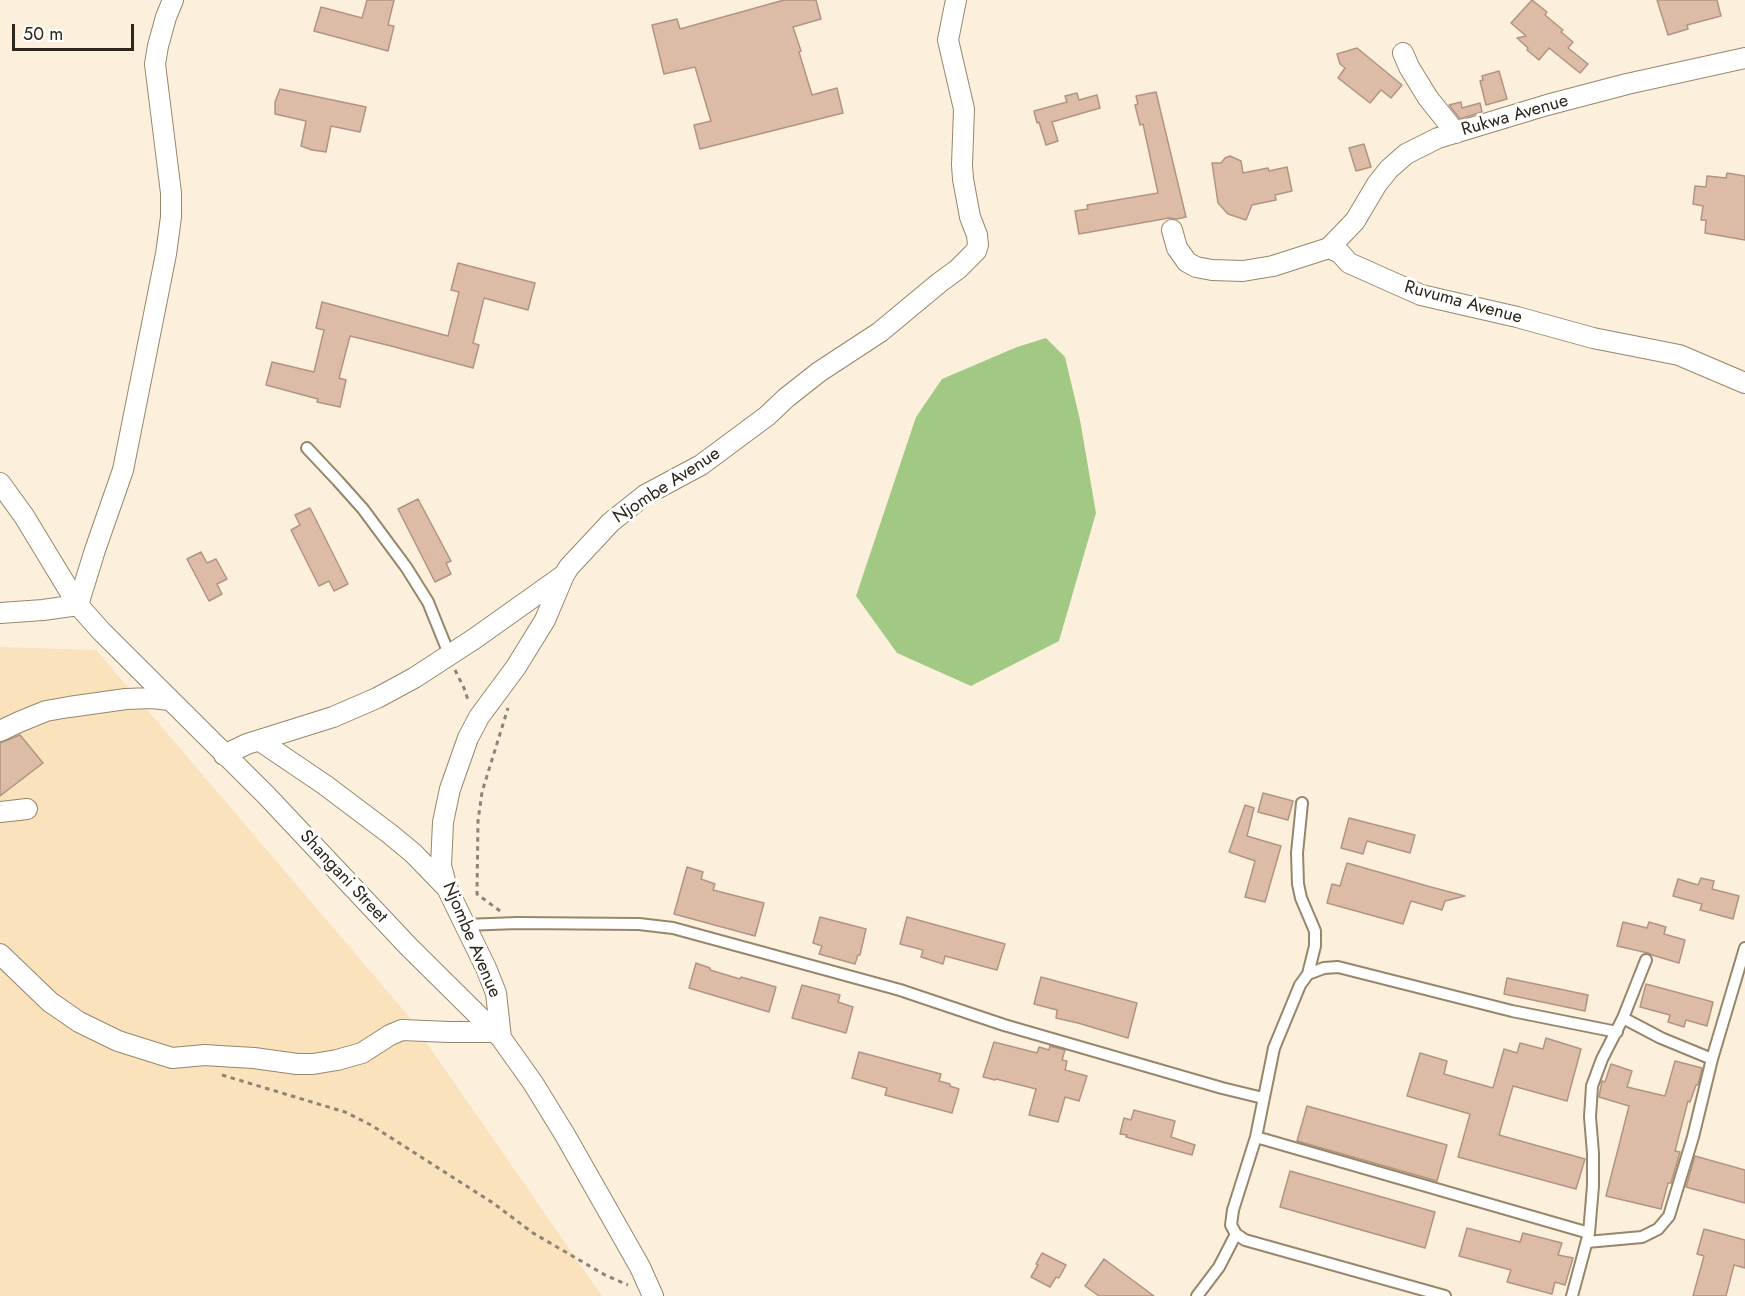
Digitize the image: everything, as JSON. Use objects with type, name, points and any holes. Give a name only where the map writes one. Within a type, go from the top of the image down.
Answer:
[{"type":"street","points":[[0,613],[78,605],[123,470],[166,255],[171,217],[171,193],[155,64],[166,17],[173,0]]},
{"type":"street","name":"Njombe Avenue","points":[[498,1035],[496,993],[447,888],[441,866],[443,822],[450,789],[473,728],[516,667],[545,620],[564,574],[595,537],[645,495],[701,465],[767,416],[819,372],[880,332],[976,251],[977,235],[970,217],[963,179],[964,109],[948,40],[956,0]]},
{"type":"street","points":[[1403,53],[1428,98],[1456,133]]},
{"type":"street","name":"Rukwa Avenue","points":[[1329,248],[1355,220],[1389,169],[1406,154],[1438,138],[1627,84],[1745,58]]},
{"type":"street","points":[[1172,230],[1177,248],[1187,262],[1196,267],[1212,270],[1243,271],[1274,266],[1329,248]]},
{"type":"street","name":"Ruvuma Avenue","points":[[1329,248],[1340,253],[1349,263],[1420,295],[1517,317],[1593,338],[1679,356],[1745,383]]},
{"type":"street","name":"Shangani Street","points":[[0,483],[24,516],[78,605],[132,664],[296,827],[408,946],[498,1035],[533,1083],[565,1135],[640,1267],[653,1296]]},
{"type":"street","points":[[224,755],[333,717],[377,698],[414,678],[506,617],[564,574]]},
{"type":"street","points":[[0,731],[46,711],[126,699],[169,700]]},
{"type":"street","points":[[260,741],[325,785],[390,834],[413,853],[447,888]]},
{"type":"street","points":[[0,812],[27,809]]},
{"type":"street","points":[[0,954],[50,1002],[79,1022],[118,1041],[172,1058],[212,1055],[313,1064],[362,1053],[402,1030],[498,1035]]},
{"type":"lane","points":[[307,448],[363,509],[406,567],[428,602],[449,654]]},
{"type":"lane","points":[[1302,803],[1297,853],[1298,884],[1301,898],[1315,931],[1315,946],[1308,974],[1300,985],[1274,1048],[1256,1137],[1231,1217],[1231,1225],[1236,1234],[1245,1240],[1445,1296]]},
{"type":"lane","points":[[465,925],[639,924],[673,928],[900,990],[1004,1025],[1263,1098]]},
{"type":"lane","points":[[1256,1137],[1588,1238],[1642,1237],[1659,1229],[1669,1216],[1745,948]]},
{"type":"lane","points":[[1572,1296],[1588,1238],[1593,1186],[1590,1117],[1593,1086],[1602,1059],[1617,1032],[1646,960]]},
{"type":"lane","points":[[1308,974],[1324,968],[1338,967],[1512,1011],[1617,1032]]},
{"type":"lane","points":[[1623,1018],[1661,1038],[1712,1059]]},
{"type":"lane","points":[[1197,1296],[1219,1267],[1236,1234]]},
{"type":"path","points":[[449,654],[467,697],[473,728]]},
{"type":"path","points":[[504,683],[509,695],[508,707],[482,792],[478,821],[477,894],[517,923]]},
{"type":"path","points":[[213,1072],[291,1097],[316,1102],[345,1112],[371,1125],[493,1203],[533,1233],[605,1275],[653,1296]]},
{"type":"shaded area","points":[[1046,338],[1065,357],[1080,420],[1096,513],[1059,641],[971,686],[897,653],[856,596],[916,417],[942,379],[1017,347]]},
{"type":"shaded area","points":[[0,647],[96,650],[406,1013],[602,1296],[0,1296]]},
{"type":"building","points":[[367,0],[394,0],[388,25],[394,26],[388,51],[314,31],[321,7],[362,18]]},
{"type":"building","points":[[784,0],[816,0],[821,19],[793,27],[812,95],[837,88],[843,113],[700,149],[694,125],[711,121],[695,67],[664,74],[652,25],[677,19],[680,29]]},
{"type":"building","points":[[1532,0],[1547,12],[1545,15],[1573,42],[1568,48],[1588,64],[1580,73],[1549,48],[1539,60],[1517,38],[1526,36],[1511,23]]},
{"type":"building","points":[[1657,0],[1717,0],[1721,16],[1687,25],[1688,29],[1668,35]]},
{"type":"building","points":[[1357,48],[1402,85],[1391,98],[1381,90],[1370,103],[1338,78],[1345,68],[1340,64],[1337,54]]},
{"type":"building","points":[[1499,71],[1507,99],[1486,105],[1480,81],[1483,80],[1482,76]]},
{"type":"building","points":[[280,89],[366,107],[360,132],[331,126],[326,152],[301,146],[306,121],[275,114],[275,102]]},
{"type":"building","points":[[1156,92],[1186,217],[1079,234],[1075,211],[1088,209],[1087,205],[1158,193],[1143,124],[1140,125],[1135,105],[1138,104],[1136,96]]},
{"type":"building","points":[[1077,93],[1079,100],[1097,95],[1100,108],[1052,122],[1058,141],[1046,145],[1034,111],[1067,102],[1065,96]]},
{"type":"building","points":[[1461,102],[1462,108],[1480,103],[1482,112],[1460,119],[1449,105]]},
{"type":"building","points":[[1364,144],[1371,167],[1356,171],[1349,148]]},
{"type":"building","points":[[1230,156],[1241,161],[1243,173],[1287,167],[1292,191],[1275,195],[1276,200],[1252,205],[1246,220],[1228,214],[1218,203],[1212,163],[1221,163]]},
{"type":"building","points":[[1727,173],[1745,176],[1745,240],[1705,233],[1706,220],[1701,220],[1703,206],[1693,204],[1695,186],[1706,187],[1707,176],[1726,178]]},
{"type":"building","points":[[458,263],[535,283],[528,310],[484,298],[473,343],[479,345],[473,368],[350,336],[339,378],[346,380],[340,407],[266,385],[272,362],[314,372],[324,330],[316,328],[322,302],[448,336],[459,292],[451,290]]},
{"type":"building","points":[[418,499],[451,561],[446,563],[451,574],[435,582],[398,509]]},
{"type":"building","points":[[310,508],[348,584],[334,591],[329,581],[319,586],[291,530],[300,525],[295,515]]},
{"type":"building","points":[[201,552],[207,563],[216,559],[227,579],[217,584],[222,594],[209,601],[187,559]]},
{"type":"building","points":[[20,735],[43,763],[0,796],[0,743]]},
{"type":"building","points":[[1263,793],[1293,801],[1288,820],[1258,812]]},
{"type":"building","points":[[1245,805],[1254,808],[1247,836],[1281,846],[1265,902],[1245,897],[1255,861],[1229,852]]},
{"type":"building","points":[[1349,818],[1415,835],[1410,853],[1367,841],[1363,854],[1341,848]]},
{"type":"building","points":[[1347,863],[1465,896],[1445,901],[1442,910],[1411,901],[1403,924],[1327,903],[1332,884],[1340,886]]},
{"type":"building","points":[[687,867],[703,872],[701,879],[715,884],[713,890],[764,903],[755,936],[674,914]]},
{"type":"building","points":[[1701,878],[1714,881],[1712,889],[1739,896],[1733,919],[1700,910],[1702,904],[1673,896],[1678,879],[1698,885]]},
{"type":"building","points":[[820,917],[866,929],[860,955],[855,964],[819,954],[822,946],[813,943]]},
{"type":"building","points":[[907,917],[1005,944],[997,970],[945,956],[943,964],[921,957],[923,950],[900,944]]},
{"type":"building","points":[[1623,922],[1647,928],[1649,922],[1666,927],[1664,934],[1685,940],[1679,963],[1617,946]]},
{"type":"building","points":[[696,963],[740,979],[741,977],[776,987],[769,1012],[689,988]]},
{"type":"building","points":[[1041,977],[1137,1003],[1128,1038],[1056,1018],[1057,1010],[1034,1004]]},
{"type":"building","points":[[1507,978],[1588,995],[1585,1011],[1504,994]]},
{"type":"building","points":[[1646,984],[1713,1002],[1707,1026],[1686,1020],[1684,1027],[1668,1022],[1670,1015],[1640,1007]]},
{"type":"building","points":[[802,985],[840,995],[838,1002],[853,1007],[846,1033],[792,1018]]},
{"type":"building","points":[[1546,1038],[1581,1049],[1567,1101],[1513,1086],[1499,1135],[1585,1159],[1576,1189],[1458,1157],[1470,1114],[1407,1096],[1420,1053],[1447,1061],[1444,1074],[1493,1088],[1504,1049],[1517,1053],[1520,1043],[1543,1049]]},
{"type":"building","points":[[994,1042],[1037,1053],[1039,1047],[1049,1050],[1050,1046],[1065,1050],[1062,1060],[1067,1061],[1065,1070],[1087,1076],[1079,1101],[1065,1097],[1058,1122],[1029,1115],[1036,1089],[983,1077]]},
{"type":"building","points":[[859,1052],[941,1074],[939,1081],[959,1089],[952,1113],[885,1095],[887,1088],[852,1078]]},
{"type":"building","points":[[1675,1061],[1702,1068],[1698,1085],[1696,1085],[1690,1102],[1688,1101],[1675,1151],[1680,1152],[1661,1209],[1606,1196],[1629,1106],[1599,1097],[1602,1081],[1605,1082],[1611,1064],[1632,1071],[1627,1087],[1665,1096]]},
{"type":"building","points":[[1307,1106],[1447,1145],[1437,1181],[1297,1141]]},
{"type":"building","points":[[1134,1110],[1175,1121],[1171,1137],[1195,1145],[1192,1155],[1120,1134],[1124,1118],[1131,1120]]},
{"type":"building","points":[[1695,1156],[1745,1170],[1745,1203],[1686,1187]]},
{"type":"building","points":[[1290,1171],[1435,1212],[1425,1248],[1280,1207]]},
{"type":"building","points":[[1467,1228],[1520,1242],[1523,1233],[1562,1243],[1558,1255],[1573,1258],[1565,1285],[1555,1282],[1552,1294],[1507,1282],[1511,1270],[1459,1256]]},
{"type":"building","points":[[1704,1229],[1745,1240],[1745,1268],[1734,1265],[1726,1296],[1693,1296],[1704,1256],[1697,1254]]},
{"type":"building","points":[[1042,1253],[1066,1265],[1059,1278],[1056,1277],[1050,1287],[1031,1277]]},
{"type":"building","points":[[1104,1259],[1154,1296],[1099,1296],[1085,1286]]}]
